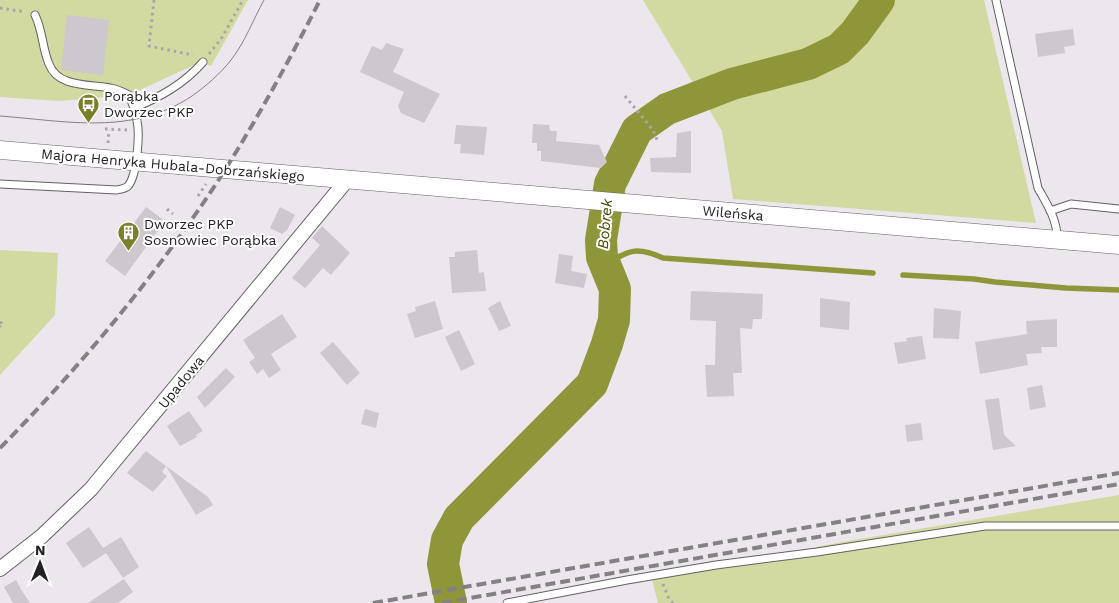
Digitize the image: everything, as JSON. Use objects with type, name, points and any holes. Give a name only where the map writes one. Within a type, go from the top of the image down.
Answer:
[{"type":"street","name":"Majora Henryka Hubala-Dobrzańskiego","points":[[0,150],[347,180]]},
{"type":"street","name":"Wileńska","points":[[347,180],[1119,245]]},
{"type":"street","name":"Upadowa","points":[[0,569],[42,536],[91,489],[347,180]]},
{"type":"lane","points":[[996,0],[1038,188],[1058,229],[1057,240]]},
{"type":"lane","points":[[0,184],[117,190],[129,185],[136,161],[139,131],[129,94],[119,90],[66,81],[56,75],[49,65],[41,27],[35,15]]},
{"type":"lane","points":[[135,111],[177,86],[195,72],[204,60]]},
{"type":"lane","points":[[1050,210],[1071,204],[1119,209]]},
{"type":"lane","points":[[507,603],[658,575],[985,526],[1119,526]]},
{"type":"path","points":[[154,0],[149,46],[204,60],[221,39],[243,0]]},
{"type":"path","points":[[0,8],[24,11],[35,15]]},
{"type":"path","points":[[625,96],[653,130],[658,142]]},
{"type":"path","points":[[105,117],[135,111]]},
{"type":"path","points":[[108,143],[107,130],[139,131]]},
{"type":"path","points":[[198,196],[208,182]]},
{"type":"path","points":[[167,209],[173,214]]},
{"type":"path","points":[[0,322],[3,324],[0,327]]},
{"type":"path","points":[[658,575],[669,599],[673,603]]},
{"type":"green space","points":[[0,0],[248,0],[211,66],[198,61],[196,64],[129,95],[59,101],[0,97]]},
{"type":"green space","points":[[643,0],[984,0],[1036,223],[733,199],[722,131]]},
{"type":"green space","points":[[0,250],[58,253],[55,315],[0,375]]},
{"type":"green space","points":[[1119,495],[1119,603],[658,603],[652,580],[842,542]]},
{"type":"building","points":[[67,15],[109,20],[103,75],[61,70]]},
{"type":"building","points":[[1073,29],[1075,45],[1064,47],[1065,53],[1038,57],[1035,34]]},
{"type":"building","points":[[386,43],[404,49],[393,72],[440,94],[424,123],[401,113],[398,106],[404,92],[360,72],[372,46],[382,50]]},
{"type":"building","points":[[533,124],[549,125],[550,131],[557,131],[556,141],[599,145],[607,162],[601,168],[541,161],[541,151],[537,151],[537,143],[532,143]]},
{"type":"building","points":[[456,125],[487,127],[484,155],[460,153],[461,144],[454,144]]},
{"type":"building","points":[[691,131],[691,173],[651,172],[650,158],[676,157],[677,133]]},
{"type":"building","name":"Dworzec PKP Sosnowiec Porąbka","points":[[146,207],[165,221],[125,276],[105,261]]},
{"type":"building","points":[[280,207],[295,215],[287,230],[282,234],[270,228]]},
{"type":"building","points":[[322,226],[350,253],[331,275],[323,268],[305,288],[292,278],[320,245],[312,238]]},
{"type":"building","points":[[477,250],[479,273],[484,272],[486,291],[452,293],[449,257],[455,257],[455,252]]},
{"type":"building","points":[[559,254],[573,256],[571,271],[587,274],[584,288],[555,283]]},
{"type":"building","points":[[691,291],[763,294],[762,319],[753,319],[752,329],[740,328],[742,373],[733,373],[734,396],[707,397],[705,365],[715,365],[716,321],[690,320]]},
{"type":"building","points":[[820,298],[850,302],[849,330],[820,327]]},
{"type":"building","points":[[435,301],[443,329],[415,338],[407,314],[416,311],[415,307]]},
{"type":"building","points":[[500,301],[511,326],[499,331],[488,308]]},
{"type":"building","points":[[934,308],[961,311],[959,339],[933,338]]},
{"type":"building","points":[[282,314],[297,337],[271,354],[281,370],[269,378],[263,369],[257,374],[249,362],[255,358],[243,340]]},
{"type":"building","points":[[1057,319],[1057,347],[1041,347],[1042,353],[1026,354],[1028,365],[980,374],[975,342],[1027,334],[1026,321]]},
{"type":"building","points":[[459,330],[475,364],[461,371],[445,337]]},
{"type":"building","points":[[922,336],[926,359],[898,364],[894,343],[907,341],[906,338]]},
{"type":"building","points":[[333,342],[360,373],[347,385],[320,353]]},
{"type":"building","points":[[226,368],[235,377],[205,408],[197,397]]},
{"type":"building","points":[[1042,385],[1046,407],[1030,410],[1027,388]]},
{"type":"building","points":[[999,398],[1004,435],[1016,446],[993,450],[985,400]]},
{"type":"building","points":[[365,409],[379,413],[376,428],[361,424]]},
{"type":"building","points":[[189,411],[203,431],[196,435],[197,437],[180,446],[167,426]]},
{"type":"building","points":[[921,423],[923,440],[907,442],[905,425]]},
{"type":"building","points":[[146,451],[166,466],[162,472],[167,476],[153,492],[127,473]]},
{"type":"building","points":[[166,466],[208,497],[213,505],[196,515]]},
{"type":"building","points":[[89,527],[103,548],[121,537],[139,567],[123,578],[106,553],[83,568],[66,543]]},
{"type":"building","points":[[124,579],[133,592],[118,603],[88,603]]},
{"type":"building","points":[[16,580],[30,603],[13,603],[4,587]]},
{"type":"waterway","name":"Bobrek","points":[[451,603],[443,564],[447,540],[459,518],[592,384],[614,320],[615,289],[602,257],[601,240],[610,184],[637,130],[667,109],[732,84],[808,64],[839,49],[855,33],[879,0]]},
{"type":"waterway","points":[[605,265],[627,253],[639,251],[663,258],[873,273]]},
{"type":"waterway","points":[[903,275],[974,279],[1066,288],[1119,290]]},
{"type":"tram line","points":[[0,116],[99,123],[146,117],[169,109],[192,96],[213,80],[227,65],[241,46],[264,0]]},
{"type":"railway","points":[[0,448],[87,354],[167,254],[230,162],[283,70],[320,0]]},
{"type":"railway","points":[[373,603],[1119,473]]},
{"type":"railway","points":[[442,603],[1119,484]]},
{"type":"place","name":"Porąbka Dworzec PKP","points":[[88,123]]},
{"type":"place","name":"Dworzec PKP Sosnowiec Porąbka","points":[[128,251]]}]
